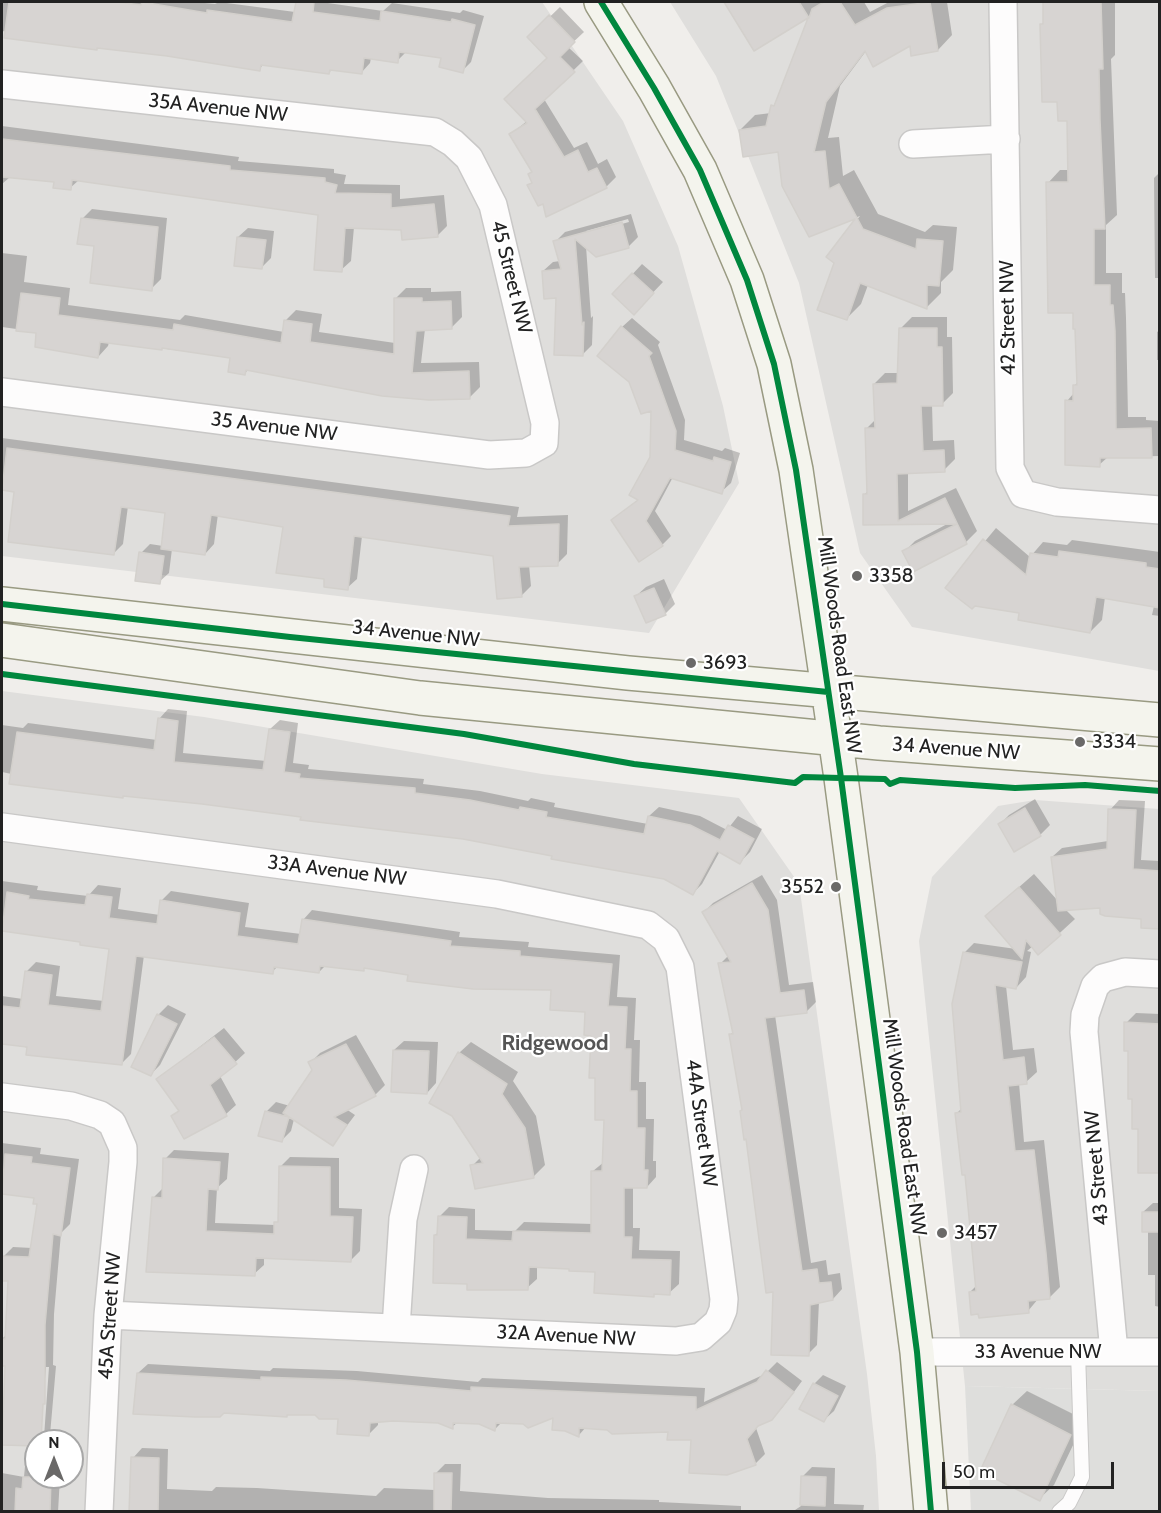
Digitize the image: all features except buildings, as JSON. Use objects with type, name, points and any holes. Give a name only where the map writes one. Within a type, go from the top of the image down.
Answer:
[{"type":"main road","name":"Mill Woods Road East NW","points":[[601,2],[654,87],[700,170],[729,233],[765,331],[791,443],[836,739],[917,1352],[931,1512]]},
{"type":"main road","name":"34 Avenue NW","points":[[2,604],[302,639],[828,692],[1160,720]]},
{"type":"main road","name":"34 Avenue NW","points":[[2,640],[420,698],[836,739],[1160,764]]},
{"type":"street","name":"42 Street NW","points":[[1003,2],[1010,468],[1023,494],[1057,502],[1160,510]]},
{"type":"street","name":"35A Avenue NW","points":[[2,84],[435,132]]},
{"type":"street","name":"45 Street NW","points":[[435,132],[469,158],[493,206],[545,423],[544,443]]},
{"type":"street","points":[[912,144],[1006,139]]},
{"type":"street","name":"35 Avenue NW","points":[[2,392],[489,454],[526,453],[544,443]]},
{"type":"street","name":"33A Avenue NW","points":[[2,827],[460,887],[648,925],[666,939]]},
{"type":"street","name":"44A Street NW","points":[[666,939],[680,967],[723,1288],[723,1310]]},
{"type":"street","name":"43 Street NW","points":[[1114,1352],[1084,1032],[1088,1000],[1095,986],[1114,973],[1160,974]]},
{"type":"street","name":"45A Street NW","points":[[2,1097],[87,1109],[112,1123],[123,1148],[108,1315],[99,1512]]},
{"type":"street","points":[[396,1328],[403,1219],[414,1169]]},
{"type":"street","name":"32A Avenue NW","points":[[108,1315],[676,1341],[701,1336],[718,1322],[723,1310]]},
{"type":"street","name":"33 Avenue NW","points":[[917,1352],[1160,1352]]},
{"type":"lane","points":[[1059,1512],[1069,1503],[1082,1477],[1078,1352]]},
{"type":"shaded area","points":[[2,2],[542,2],[623,121],[678,246],[723,406],[739,483],[649,633],[2,556]]},
{"type":"shaded area","points":[[670,2],[1159,2],[1159,671],[912,627],[860,553],[799,283],[716,76]]},
{"type":"shaded area","points":[[2,691],[204,717],[542,774],[739,798],[799,884],[867,1374],[876,1456],[879,1511],[2,1512]]},
{"type":"shaded area","points":[[1035,800],[1159,809],[1159,1391],[965,1386],[919,941],[932,877],[998,806]]},
{"type":"shaded area","points":[[965,1386],[1159,1391],[1159,1511],[971,1511]]},
{"type":"cycle path","points":[[601,2],[654,88],[700,170],[747,280],[774,364],[796,470],[841,778],[917,1352],[931,1512]]},
{"type":"cycle path","points":[[2,604],[290,637],[828,692]]},
{"type":"cycle path","points":[[2,674],[464,734],[634,764],[795,783],[803,777],[885,779],[890,784],[900,780],[1015,788],[1085,785],[1160,791]]},
{"type":"place","name":"3358","points":[[857,576]]},
{"type":"place","name":"3693","points":[[691,663]]},
{"type":"place","name":"3334","points":[[1080,742]]},
{"type":"place","name":"3552","points":[[836,887]]},
{"type":"place","name":"3457","points":[[942,1233]]},
{"type":"district","name":"Ridgewood","points":[[555,1044]]}]
